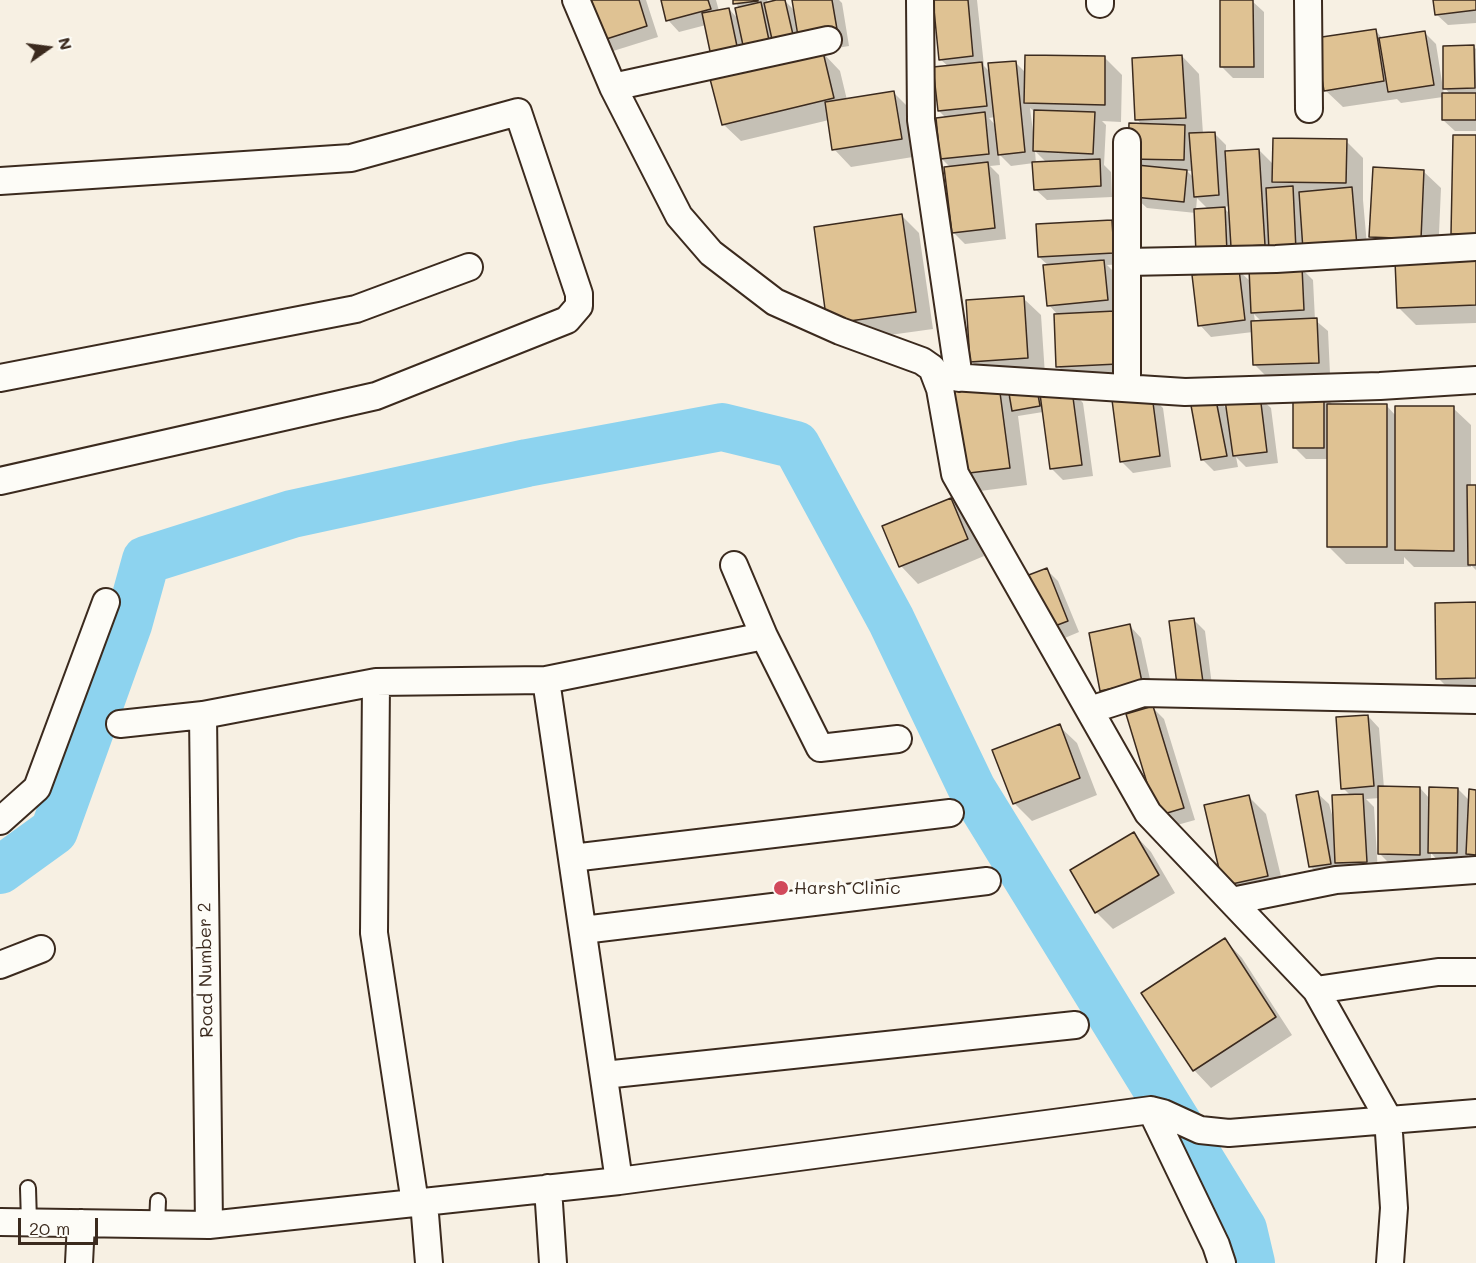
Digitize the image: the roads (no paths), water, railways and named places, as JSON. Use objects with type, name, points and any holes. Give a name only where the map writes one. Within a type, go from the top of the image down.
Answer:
[{"type":"street","points":[[576,0],[613,87],[679,216],[711,253],[775,302],[840,331],[922,361],[948,377],[1185,392],[1380,386],[1476,380]]},
{"type":"street","points":[[920,0],[921,120],[956,474],[1148,813],[1316,990],[1388,1118],[1394,1208],[1390,1263]]},
{"type":"street","points":[[1308,0],[1309,109]]},
{"type":"street","points":[[613,87],[828,40]]},
{"type":"street","points":[[0,181],[351,158],[518,112],[579,294],[579,306],[567,320],[376,396],[0,481]]},
{"type":"street","points":[[1127,142],[1127,387]]},
{"type":"street","points":[[1127,262],[1276,259],[1476,247]]},
{"type":"street","points":[[0,378],[356,309],[470,267]]},
{"type":"street","points":[[734,565],[764,636],[820,748],[898,739]]},
{"type":"street","points":[[0,821],[37,788],[106,602]]},
{"type":"street","points":[[120,724],[204,715],[376,682],[546,680],[764,636]]},
{"type":"street","points":[[546,680],[619,1180]]},
{"type":"street","points":[[376,682],[374,933],[429,1263]]},
{"type":"street","points":[[1090,710],[1143,693],[1476,700]]},
{"type":"street","name":"Road Number 2","points":[[204,715],[209,1225]]},
{"type":"street","points":[[572,858],[950,813]]},
{"type":"street","points":[[1232,902],[1336,880],[1476,870]]},
{"type":"street","points":[[582,930],[987,881]]},
{"type":"street","points":[[0,965],[41,949]]},
{"type":"street","points":[[1316,990],[1438,972],[1476,972]]},
{"type":"street","points":[[604,1075],[1075,1025]]},
{"type":"street","points":[[0,1222],[81,1222],[158,1212],[209,1225],[619,1180],[1157,1111],[1200,1130],[1245,1132],[1388,1118],[1476,1113]]},
{"type":"street","points":[[1157,1111],[1222,1263]]},
{"type":"street","points":[[548,1188],[553,1263]]},
{"type":"street","points":[[79,1263],[81,1222]]},
{"type":"lane","points":[[28,1188],[29,1222]]},
{"type":"waterway","points":[[0,870],[54,831],[128,625],[146,560],[292,514],[527,463],[722,427],[796,445],[891,620],[972,789],[1243,1229],[1251,1263]]},
{"type":"place","name":"Harsh Clinic","points":[[781,888]]}]
